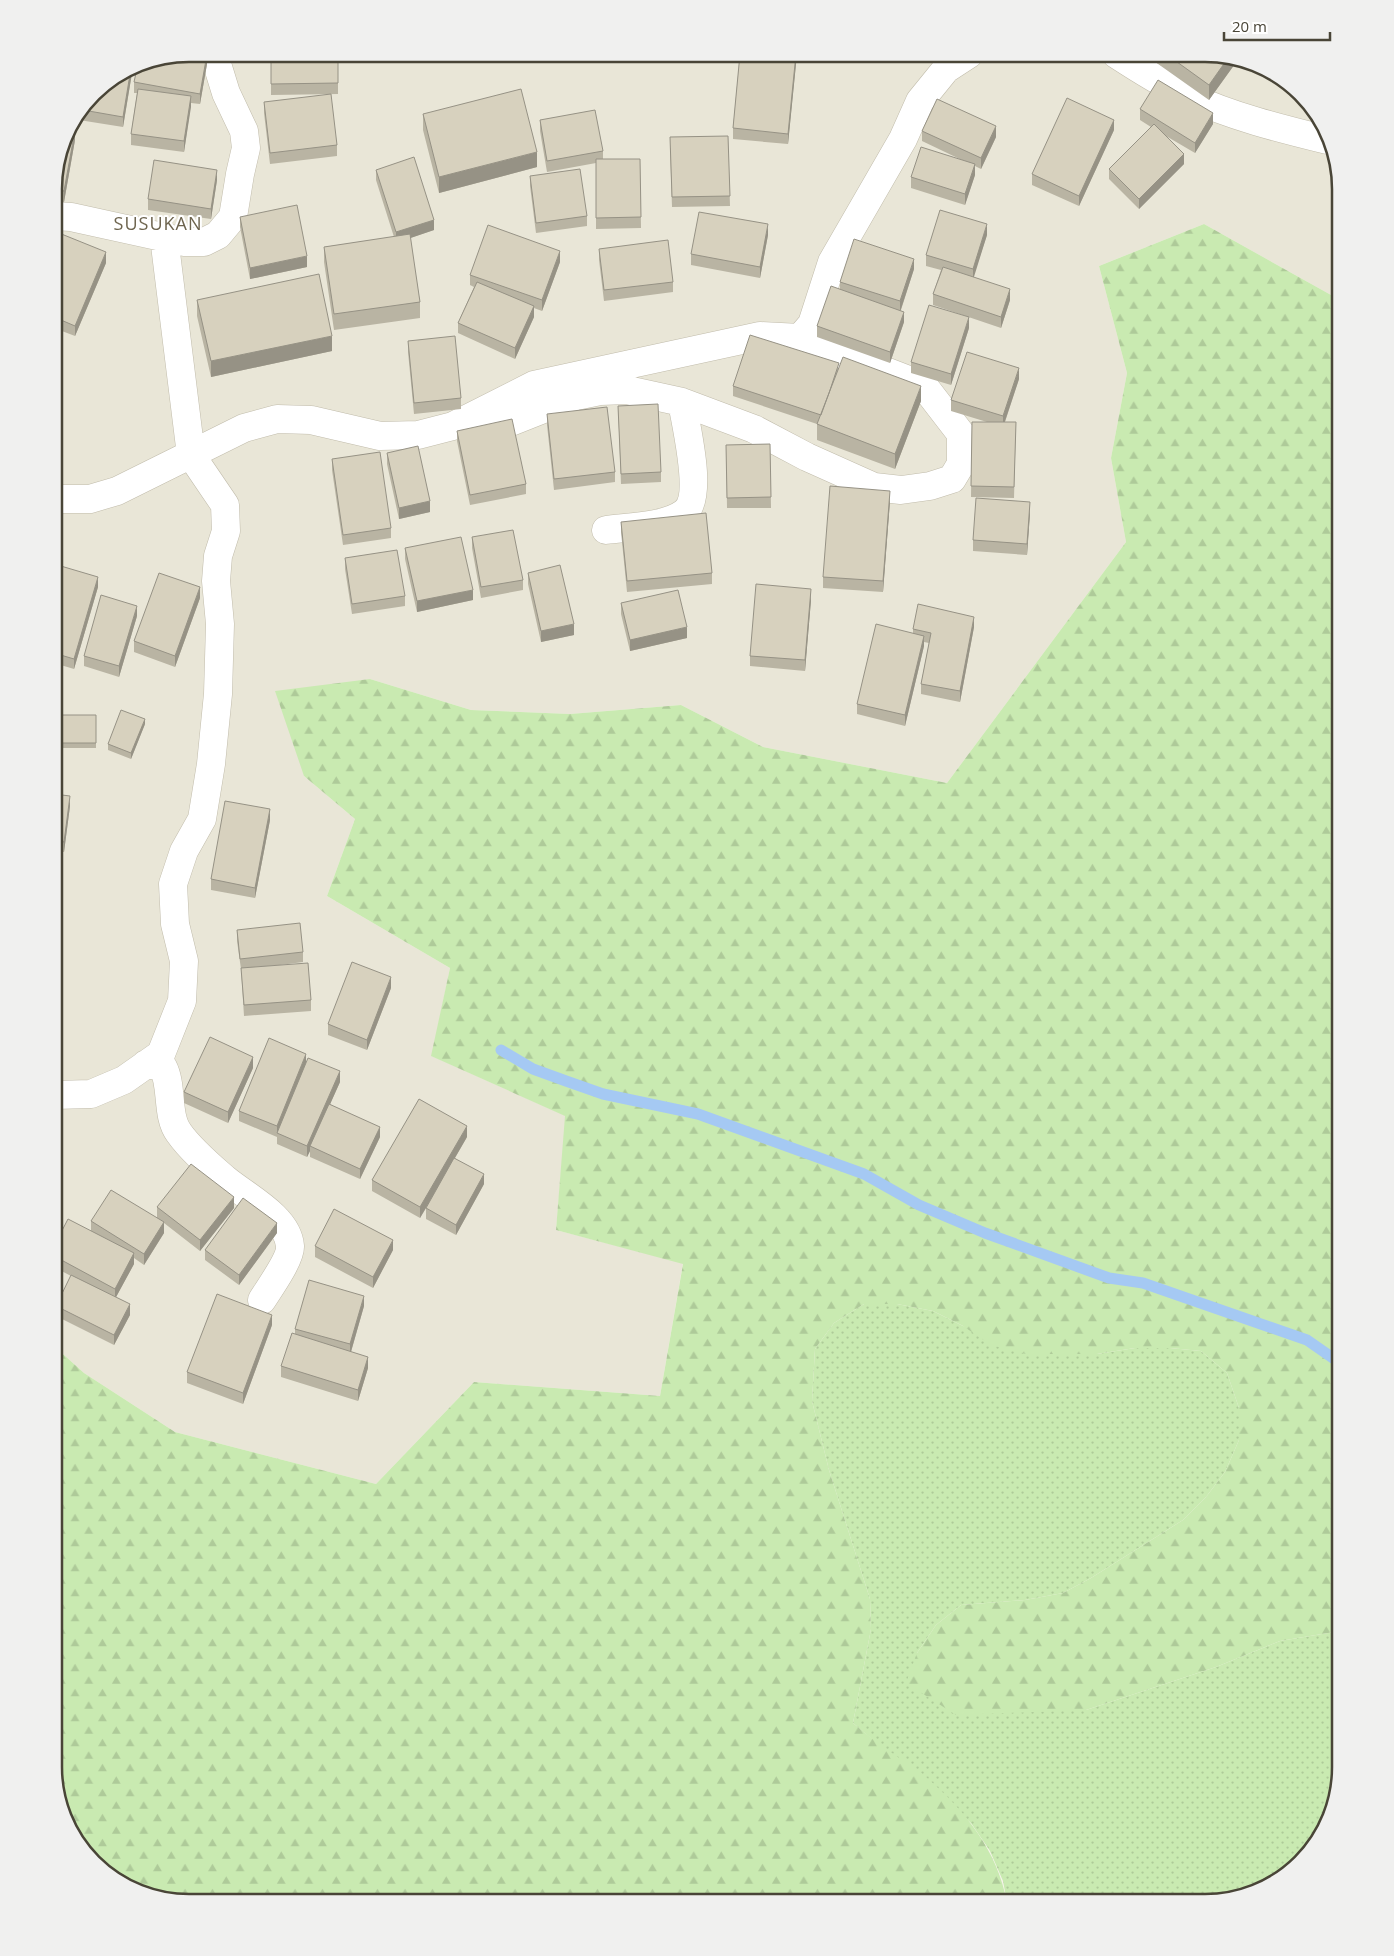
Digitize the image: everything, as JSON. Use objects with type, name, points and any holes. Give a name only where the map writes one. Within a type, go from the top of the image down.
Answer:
[{"type":"street","points":[[63,217],[186,242],[204,242],[218,235],[232,217],[246,148],[244,131],[226,93],[217,63]]},
{"type":"street","points":[[800,338],[812,324],[832,262],[903,139],[920,101],[946,69],[956,63]]},
{"type":"street","points":[[1131,63],[1188,96],[1236,114],[1321,138]]},
{"type":"street","points":[[62,1095],[91,1094],[124,1080],[161,1054],[182,1001],[184,961],[175,924],[173,884],[184,851],[202,819],[211,764],[218,694],[220,624],[216,581],[218,556],[226,531],[226,505],[191,455],[164,237]]},
{"type":"street","points":[[63,499],[90,499],[117,491],[244,428],[277,419],[311,420],[380,436],[418,435],[453,426],[534,385],[760,336],[800,338],[924,386],[962,434],[961,464],[952,480],[930,486],[902,490],[874,487],[754,429],[682,402],[627,390],[600,390],[576,396],[503,425],[484,428],[453,426]]},
{"type":"street","points":[[606,530],[662,522],[684,513],[692,503],[694,482],[682,402]]},
{"type":"street","points":[[146,1064],[162,1067],[167,1075],[172,1114],[177,1132],[226,1179],[252,1199],[284,1229],[290,1247],[282,1267],[262,1300]]},
{"type":"shaded area","points":[[181,63],[1213,63],[1245,69],[1261,76],[1282,89],[1294,100],[1314,126],[1322,141],[1327,157],[1332,189],[1332,296],[1204,224],[1099,266],[1127,373],[1111,458],[1126,542],[947,783],[763,747],[681,705],[570,714],[471,710],[370,679],[304,776],[355,819],[327,896],[450,968],[432,1056],[566,1116],[556,1230],[683,1263],[660,1396],[474,1382],[376,1484],[175,1432],[84,1373],[62,1353],[63,181],[69,149],[84,119],[94,106],[112,89],[133,76],[149,69]]},
{"type":"green space","points":[[1204,224],[1332,296],[1332,1632],[1280,1641],[1216,1667],[1086,1710],[956,1715],[906,1683],[917,1653],[936,1625],[961,1605],[1025,1600],[1063,1593],[1091,1578],[1183,1520],[1206,1497],[1225,1472],[1239,1440],[1239,1408],[1227,1373],[1201,1351],[1170,1348],[1135,1348],[1097,1354],[1026,1354],[991,1345],[963,1326],[933,1311],[897,1304],[864,1304],[834,1323],[815,1349],[812,1401],[829,1470],[870,1599],[871,1629],[853,1723],[924,1775],[955,1804],[988,1849],[996,1865],[1005,1894],[181,1893],[149,1887],[119,1872],[94,1850],[80,1830],[72,1815],[67,1799],[62,1767],[62,1353],[84,1373],[175,1432],[376,1484],[474,1382],[660,1396],[683,1264],[556,1230],[565,1116],[431,1056],[450,968],[327,896],[355,819],[304,776],[275,691],[370,679],[471,710],[570,714],[681,705],[763,747],[947,783],[1126,542],[1111,458],[1127,373],[1099,266]]},
{"type":"green space","points":[[864,1304],[897,1304],[933,1311],[963,1326],[1097,1354],[1135,1348],[1170,1348],[1201,1351],[1227,1373],[1239,1408],[1239,1440],[1225,1472],[1206,1497],[1183,1520],[1091,1578],[1063,1593],[1025,1600],[961,1605],[936,1625],[917,1653],[1086,1710],[1216,1667],[1280,1641],[1332,1632],[1332,1767],[1327,1799],[1322,1815],[1305,1844],[1282,1867],[1253,1884],[1237,1889],[1205,1894],[1005,1894],[1003,1881],[990,1851],[971,1823],[853,1723],[871,1629],[870,1599],[829,1470],[812,1401],[815,1349],[834,1323]]},
{"type":"building","points":[[181,63],[205,63],[200,94],[134,82],[136,75],[149,69]]},
{"type":"building","points":[[271,63],[338,63],[338,83],[271,84]]},
{"type":"building","points":[[739,63],[795,63],[788,134],[733,128]]},
{"type":"building","points":[[1178,63],[1224,64],[1209,85]]},
{"type":"building","points":[[129,78],[123,117],[90,111],[106,94]]},
{"type":"building","points":[[1158,80],[1213,113],[1195,143],[1140,109]]},
{"type":"building","points":[[138,89],[191,96],[184,141],[131,134]]},
{"type":"building","points":[[521,89],[537,152],[439,177],[423,114]]},
{"type":"building","points":[[331,94],[337,145],[270,153],[264,102]]},
{"type":"building","points":[[1067,98],[1114,120],[1079,196],[1032,174]]},
{"type":"building","points":[[937,99],[996,126],[981,158],[922,131]]},
{"type":"building","points":[[595,110],[603,151],[547,161],[540,120]]},
{"type":"building","points":[[1154,124],[1184,154],[1139,199],[1109,169]]},
{"type":"building","points":[[728,136],[730,196],[672,197],[670,137]]},
{"type":"building","points":[[73,139],[64,191],[65,165]]},
{"type":"building","points":[[921,147],[975,164],[965,194],[911,177]]},
{"type":"building","points":[[414,157],[434,220],[396,232],[376,170]]},
{"type":"building","points":[[596,159],[640,159],[641,217],[596,218]]},
{"type":"building","points":[[154,160],[217,170],[211,209],[148,199]]},
{"type":"building","points":[[580,169],[587,216],[536,223],[530,176]]},
{"type":"building","points":[[297,205],[307,256],[250,268],[240,217]]},
{"type":"building","points":[[940,210],[987,224],[973,269],[926,255]]},
{"type":"building","points":[[699,212],[768,224],[760,267],[691,254]]},
{"type":"building","points":[[488,225],[560,251],[542,300],[470,275]]},
{"type":"building","points":[[410,234],[420,302],[334,314],[324,247]]},
{"type":"building","points":[[63,235],[106,252],[75,326],[63,321]]},
{"type":"building","points":[[854,239],[914,259],[900,301],[840,282]]},
{"type":"building","points":[[668,240],[673,282],[604,290],[599,249]]},
{"type":"building","points":[[943,267],[1010,289],[1001,317],[933,294]]},
{"type":"building","points":[[319,274],[332,336],[211,361],[197,300]]},
{"type":"building","points":[[477,282],[534,306],[515,348],[458,323]]},
{"type":"building","points":[[831,286],[904,312],[890,352],[817,326]]},
{"type":"building","points":[[929,305],[969,317],[951,374],[911,362]]},
{"type":"building","points":[[750,335],[839,363],[821,415],[733,386]]},
{"type":"building","points":[[455,336],[461,398],[414,403],[408,341]]},
{"type":"building","points":[[967,352],[1019,368],[1003,416],[951,400]]},
{"type":"building","points":[[843,357],[921,386],[895,454],[817,424]]},
{"type":"building","points":[[658,404],[661,472],[621,474],[618,406]]},
{"type":"building","points":[[607,407],[615,472],[554,479],[547,414]]},
{"type":"building","points":[[512,419],[526,484],[470,495],[457,431]]},
{"type":"building","points":[[972,422],[1016,422],[1014,487],[971,486]]},
{"type":"building","points":[[770,444],[771,497],[727,498],[726,445]]},
{"type":"building","points":[[418,446],[430,501],[399,508],[387,453]]},
{"type":"building","points":[[380,452],[391,528],[343,535],[332,459]]},
{"type":"building","points":[[830,486],[890,491],[883,581],[823,577]]},
{"type":"building","points":[[976,498],[1030,502],[1027,544],[973,540]]},
{"type":"building","points":[[706,513],[712,573],[627,581],[621,522]]},
{"type":"building","points":[[513,530],[523,580],[481,587],[472,537]]},
{"type":"building","points":[[461,537],[473,590],[417,601],[405,548]]},
{"type":"building","points":[[397,550],[405,596],[352,604],[345,558]]},
{"type":"building","points":[[560,565],[574,624],[541,631],[528,573]]},
{"type":"building","points":[[63,567],[98,577],[74,659],[63,656]]},
{"type":"building","points":[[159,573],[200,587],[175,656],[134,641]]},
{"type":"building","points":[[756,584],[811,589],[805,660],[750,656]]},
{"type":"building","points":[[678,590],[687,627],[630,640],[621,603]]},
{"type":"building","points":[[101,595],[137,606],[119,666],[84,656]]},
{"type":"building","points":[[918,604],[974,617],[960,691],[921,684],[931,633],[913,629]]},
{"type":"building","points":[[876,624],[924,636],[905,715],[857,704]]},
{"type":"building","points":[[121,710],[145,719],[131,753],[108,744]]},
{"type":"building","points":[[63,715],[96,715],[96,743],[63,743]]},
{"type":"building","points":[[63,795],[70,796],[63,842]]},
{"type":"building","points":[[225,801],[270,809],[255,888],[211,879]]},
{"type":"building","points":[[300,923],[303,952],[240,959],[237,930]]},
{"type":"building","points":[[352,962],[391,977],[367,1040],[328,1024]]},
{"type":"building","points":[[308,963],[311,1000],[244,1005],[241,968]]},
{"type":"building","points":[[210,1037],[253,1057],[228,1112],[184,1092]]},
{"type":"building","points":[[269,1038],[306,1054],[277,1126],[239,1111]]},
{"type":"building","points":[[308,1058],[340,1071],[307,1146],[277,1133]]},
{"type":"building","points":[[419,1099],[467,1126],[420,1207],[372,1180]]},
{"type":"building","points":[[329,1104],[380,1127],[360,1169],[310,1146]]},
{"type":"building","points":[[454,1158],[484,1174],[456,1225],[426,1208]]},
{"type":"building","points":[[191,1164],[234,1197],[200,1240],[157,1207]]},
{"type":"building","points":[[111,1190],[164,1222],[144,1254],[91,1221]]},
{"type":"building","points":[[243,1198],[277,1223],[239,1275],[205,1250]]},
{"type":"building","points":[[334,1209],[393,1240],[373,1277],[315,1246]]},
{"type":"building","points":[[68,1219],[134,1253],[115,1289],[62,1261],[62,1230]]},
{"type":"building","points":[[71,1275],[130,1304],[114,1335],[62,1309],[62,1293]]},
{"type":"building","points":[[309,1280],[364,1296],[350,1344],[295,1329]]},
{"type":"building","points":[[217,1294],[272,1315],[243,1393],[187,1372]]},
{"type":"building","points":[[292,1333],[368,1357],[358,1390],[281,1366]]},
{"type":"waterway","points":[[501,1050],[533,1069],[603,1094],[698,1114],[864,1174],[919,1205],[985,1233],[1109,1278],[1143,1283],[1307,1340],[1332,1357]]},
{"type":"district","name":"SUSUKAN","points":[[158,224]]}]
